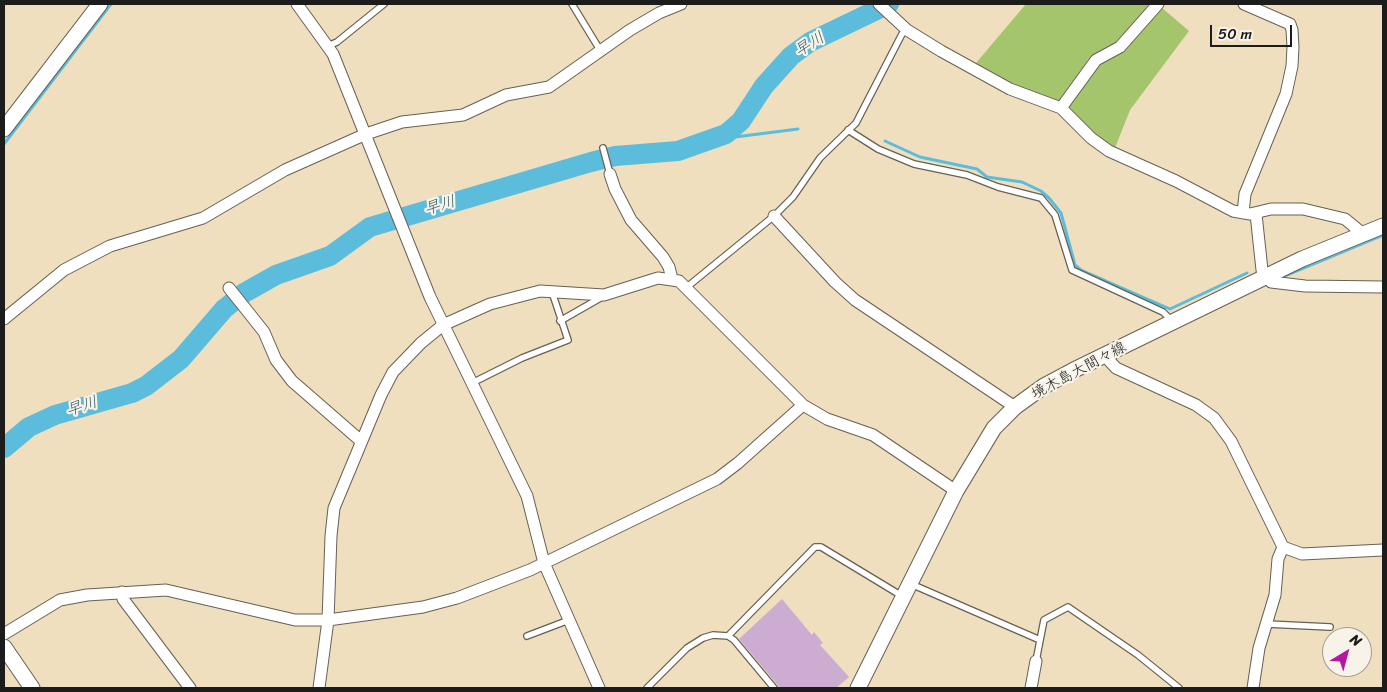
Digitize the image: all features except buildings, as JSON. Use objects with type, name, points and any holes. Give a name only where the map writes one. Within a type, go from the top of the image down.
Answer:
[{"type":"main road","points":[[4,129],[100,4]]},
{"type":"main road","name":"境木島大間々線","points":[[858,688],[956,491],[994,428],[1015,407],[1044,386],[1173,322],[1362,233],[1383,226]]},
{"type":"main road","points":[[4,647],[32,688]]},
{"type":"street","points":[[297,4],[328,46],[366,134],[405,236],[443,325],[527,496],[544,563],[599,688]]},
{"type":"street","points":[[4,319],[64,270],[90,256],[134,237],[185,225],[203,218],[285,170],[366,134],[402,122],[463,115],[506,95],[549,87],[600,50],[659,13],[681,4]]},
{"type":"street","points":[[879,4],[907,30],[1010,89],[1061,108],[1090,138],[1108,151],[1168,177],[1233,210],[1256,214],[1271,209],[1303,209],[1345,220],[1362,233]]},
{"type":"street","points":[[1061,108],[1096,60],[1120,47],[1158,4]]},
{"type":"street","points":[[1243,213],[1245,194],[1290,80],[1293,47],[1290,24],[1244,4]]},
{"type":"street","points":[[610,174],[615,189],[631,220],[663,257],[669,267],[672,279]]},
{"type":"street","points":[[1256,214],[1262,270],[1271,282],[1278,284],[1383,287]]},
{"type":"street","points":[[774,216],[835,282],[855,300],[1015,407]]},
{"type":"street","points":[[319,688],[328,620],[334,508],[360,441],[393,372],[421,343],[443,325],[490,304],[540,291],[604,296],[658,278],[672,279],[687,287],[803,405],[822,417],[878,437],[956,491]]},
{"type":"street","points":[[229,288],[264,332],[272,352],[292,382],[360,441]]},
{"type":"street","points":[[1105,356],[1116,368],[1196,405],[1214,418],[1231,441],[1243,463],[1272,529],[1283,547],[1290,551],[1309,554],[1383,550]]},
{"type":"street","points":[[4,634],[60,600],[73,596],[122,592],[166,590],[295,620],[328,620],[423,607],[457,598],[544,563],[717,479],[738,463],[803,405]]},
{"type":"street","points":[[1253,688],[1259,648],[1275,595],[1278,559],[1283,547]]},
{"type":"street","points":[[122,592],[123,599],[190,688]]},
{"type":"street","points":[[1031,688],[1036,661]]},
{"type":"lane","points":[[328,46],[337,42],[384,4]]},
{"type":"lane","points":[[572,4],[600,50]]},
{"type":"lane","points":[[687,287],[774,216],[793,196],[820,158],[860,115],[902,34],[907,30]]},
{"type":"lane","points":[[848,130],[878,148],[914,164],[962,173],[998,187],[1041,198],[1046,202],[1054,216],[1072,270],[1163,312],[1173,322]]},
{"type":"lane","points":[[603,148],[610,174]]},
{"type":"lane","points":[[472,383],[522,358],[568,340],[560,321],[552,291]]},
{"type":"lane","points":[[560,321],[604,296]]},
{"type":"lane","points":[[728,636],[815,547],[821,547],[906,590],[1040,640]]},
{"type":"lane","points":[[1036,661],[1044,620],[1060,610],[1072,608],[1138,655],[1179,688]]},
{"type":"lane","points":[[527,636],[569,620]]},
{"type":"lane","points":[[1267,624],[1330,627]]},
{"type":"lane","points":[[647,688],[696,642],[713,635],[728,636],[774,688]]},
{"type":"green space","points":[[1026,4],[1151,4],[1119,41],[1088,60],[1059,102],[1016,85],[976,63]]},
{"type":"green space","points":[[1161,7],[1189,31],[1130,110],[1115,148],[1096,135],[1069,109],[1069,105],[1097,65],[1123,52]]},
{"type":"waterway","points":[[4,144],[111,4]]},
{"type":"waterway","name":"早川","points":[[4,448],[29,427],[55,415],[132,393],[146,386],[181,359],[224,309],[244,293],[276,275],[330,256],[370,227],[591,162],[615,156],[678,151],[726,134],[741,121],[764,86],[791,56],[810,42],[889,4]]},
{"type":"waterway","points":[[726,134],[735,137],[798,129]]},
{"type":"waterway","points":[[885,141],[920,157],[977,169],[987,177],[1022,182],[1041,191],[1061,213],[1075,265],[1081,270],[1170,309],[1247,273]]},
{"type":"waterway","points":[[1282,277],[1383,235]]}]
